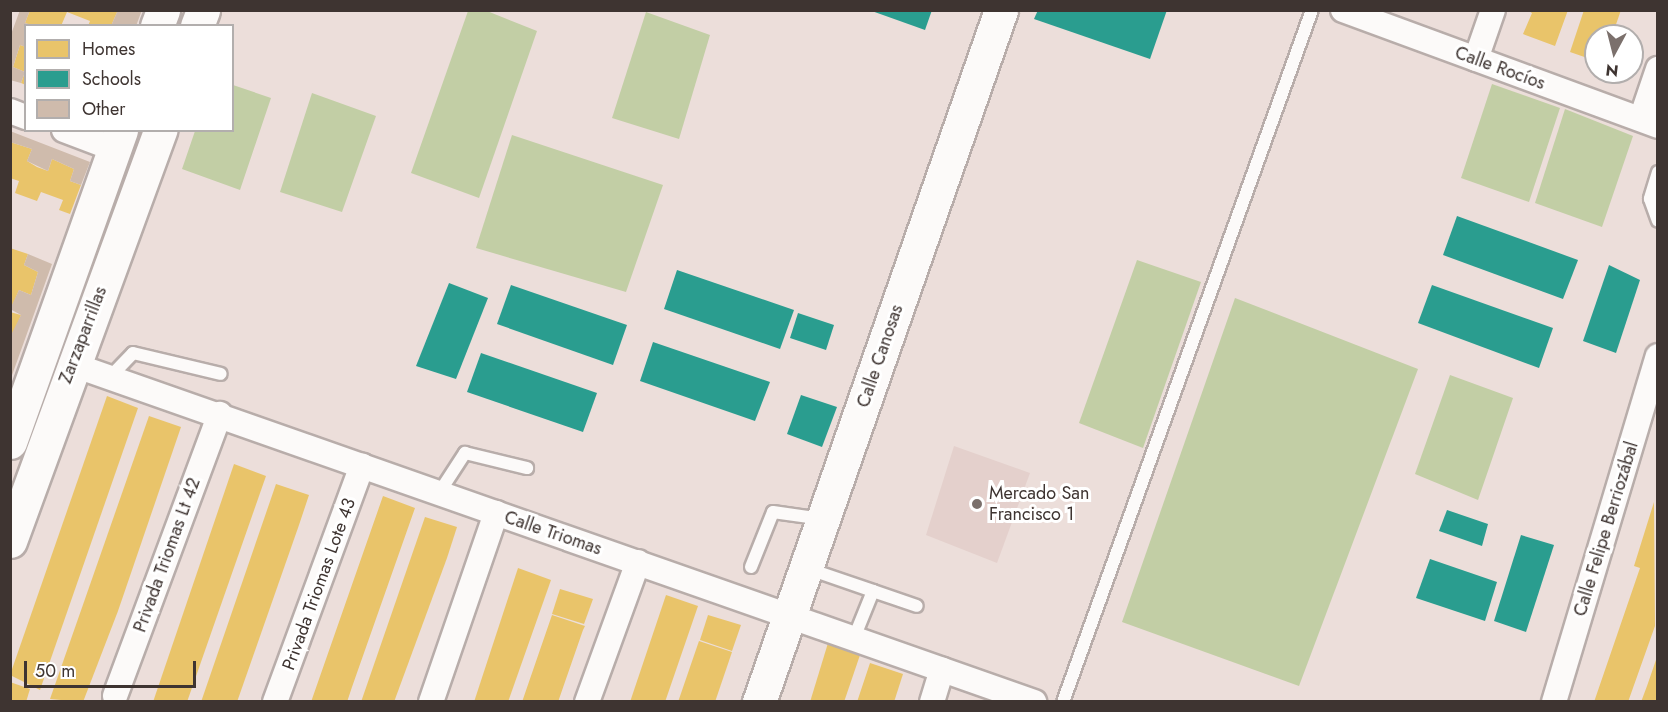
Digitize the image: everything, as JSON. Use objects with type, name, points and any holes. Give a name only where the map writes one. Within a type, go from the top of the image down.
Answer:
[{"type":"street","name":"Calle Canosas","points":[[759,702],[1001,10]]},
{"type":"street","name":"Calle Rocíos","points":[[1343,10],[1649,123]]},
{"type":"street","points":[[1476,60],[1493,10]]},
{"type":"street","points":[[1649,123],[1658,69]]},
{"type":"street","points":[[75,132],[118,140]]},
{"type":"street","name":"Zarzaparrillas","points":[[10,541],[71,364],[159,132]]},
{"type":"street","name":"Zarzaparrillas","points":[[10,442],[118,140]]},
{"type":"street","name":"Calle Felipe Berriozábal","points":[[1554,702],[1658,356]]},
{"type":"street","name":"Calle Triomas","points":[[71,364],[220,414],[1034,702]]},
{"type":"street","name":"Privada Triomas Lt 42","points":[[115,696],[220,414]]},
{"type":"street","name":"Privada Triomas Lote 43","points":[[275,702],[362,466]]},
{"type":"street","points":[[430,702],[496,513]]},
{"type":"street","points":[[587,702],[638,562]]},
{"type":"street","points":[[932,702],[942,669]]},
{"type":"lane","points":[[1063,702],[1312,10]]},
{"type":"lane","points":[[1658,172],[1650,199],[1658,220]]},
{"type":"lane","points":[[110,377],[133,352],[221,374]]},
{"type":"lane","points":[[440,493],[465,453],[527,468]]},
{"type":"lane","points":[[751,567],[773,512],[823,519]]},
{"type":"lane","points":[[806,568],[917,606]]},
{"type":"lane","points":[[854,638],[873,591]]},
{"type":"shaded area","name":"Mercado San Francisco 1","points":[[954,446],[1030,473],[997,563],[926,535]]},
{"type":"green space","points":[[468,11],[487,11],[537,31],[479,198],[411,173]]},
{"type":"green space","points":[[646,12],[710,35],[679,139],[612,118]]},
{"type":"green space","points":[[1492,84],[1560,108],[1529,202],[1461,178]]},
{"type":"green space","points":[[234,85],[271,98],[240,190],[182,169],[195,132],[234,132]]},
{"type":"green space","points":[[312,93],[376,116],[342,212],[280,192]]},
{"type":"green space","points":[[1565,109],[1633,136],[1602,227],[1535,203]]},
{"type":"green space","points":[[512,135],[663,185],[626,292],[476,248]]},
{"type":"green space","points":[[1137,260],[1201,282],[1143,448],[1079,423]]},
{"type":"green space","points":[[1235,298],[1418,369],[1299,686],[1122,622]]},
{"type":"green space","points":[[1450,375],[1513,398],[1478,500],[1415,474]]},
{"type":"building: Homes","points":[[30,10],[118,10],[112,24],[89,24],[90,21],[67,12],[62,24],[25,23]]},
{"type":"building: Homes","points":[[1527,10],[1568,10],[1555,46],[1523,34],[1532,13]]},
{"type":"building: Homes","points":[[1584,10],[1621,10],[1616,24],[1584,24],[1584,57],[1570,52]]},
{"type":"building: Homes","points":[[20,45],[24,46],[24,72],[13,67]]},
{"type":"building: Homes","points":[[10,142],[32,149],[27,161],[37,167],[48,171],[52,159],[74,169],[70,181],[81,185],[70,214],[59,210],[63,200],[41,192],[37,201],[15,193],[19,181],[10,178]]},
{"type":"building: Homes","points":[[10,248],[28,254],[24,265],[38,272],[31,295],[19,290],[11,309]]},
{"type":"building: Homes","points":[[10,312],[21,315],[11,341],[10,341]]},
{"type":"building: Homes","points":[[107,396],[138,408],[40,690],[10,675]]},
{"type":"building: Homes","points":[[149,416],[181,427],[118,611],[83,702],[50,699]]},
{"type":"building: Homes","points":[[234,464],[266,476],[187,702],[153,702]]},
{"type":"building: Homes","points":[[276,484],[309,495],[299,525],[237,702],[201,702]]},
{"type":"building: Homes","points":[[383,496],[415,508],[347,702],[311,702]]},
{"type":"building: Homes","points":[[1654,502],[1655,626],[1628,702],[1594,702],[1640,568],[1634,566]]},
{"type":"building: Homes","points":[[425,517],[457,527],[447,558],[394,702],[361,702]]},
{"type":"building: Homes","points":[[518,568],[551,580],[508,702],[474,702]]},
{"type":"building: Homes","points":[[560,589],[593,599],[584,624],[552,614]]},
{"type":"building: Homes","points":[[666,595],[698,606],[665,702],[630,702]]},
{"type":"building: Homes","points":[[552,615],[585,626],[558,702],[522,702]]},
{"type":"building: Homes","points":[[708,615],[741,625],[732,651],[700,640]]},
{"type":"building: Homes","points":[[699,641],[732,652],[715,702],[678,702]]},
{"type":"building: Homes","points":[[828,643],[860,655],[844,702],[810,702]]},
{"type":"building: Homes","points":[[1657,657],[1658,702],[1641,702],[1647,686]]},
{"type":"building: Homes","points":[[870,663],[903,674],[894,702],[857,702]]},
{"type":"building: Homes","points":[[10,682],[30,689],[26,702],[10,702]]},
{"type":"building: Schools","points":[[869,10],[932,10],[925,30]]},
{"type":"building: Schools","points":[[1038,10],[1167,10],[1150,59],[1034,19]]},
{"type":"building: Schools","points":[[1457,216],[1578,260],[1563,299],[1443,255]]},
{"type":"building: Schools","points":[[1609,265],[1640,280],[1616,353],[1583,341]]},
{"type":"building: Schools","points":[[677,270],[794,310],[780,349],[664,309]]},
{"type":"building: Schools","points":[[449,283],[488,298],[456,379],[416,366]]},
{"type":"building: Schools","points":[[511,285],[627,325],[613,365],[497,324]]},
{"type":"building: Schools","points":[[1432,285],[1553,328],[1539,368],[1418,323]]},
{"type":"building: Schools","points":[[798,313],[834,325],[826,350],[790,338]]},
{"type":"building: Schools","points":[[653,342],[770,382],[755,421],[640,381]]},
{"type":"building: Schools","points":[[481,353],[597,393],[583,432],[467,392]]},
{"type":"building: Schools","points":[[801,395],[837,407],[822,447],[787,434]]},
{"type":"building: Schools","points":[[1447,510],[1488,524],[1482,546],[1439,531]]},
{"type":"building: Schools","points":[[1521,535],[1554,545],[1526,632],[1494,621]]},
{"type":"building: Schools","points":[[1430,559],[1497,582],[1485,621],[1416,598]]},
{"type":"building: Other","points":[[20,10],[30,10],[25,23],[29,24],[24,24],[24,46],[20,45],[13,67],[24,72],[21,83],[10,80],[10,37]]},
{"type":"building: Other","points":[[118,10],[142,10],[137,24],[112,24]]},
{"type":"building: Other","points":[[10,131],[90,162],[81,185],[70,181],[74,169],[52,159],[48,171],[27,161],[32,149],[10,142]]},
{"type":"building: Other","points":[[28,254],[52,264],[11,378],[10,337],[21,315],[10,309],[19,290],[31,295],[38,272],[24,265]]},
{"type":"place","name":"Mercado San Francisco 1","points":[[977,504]]}]
